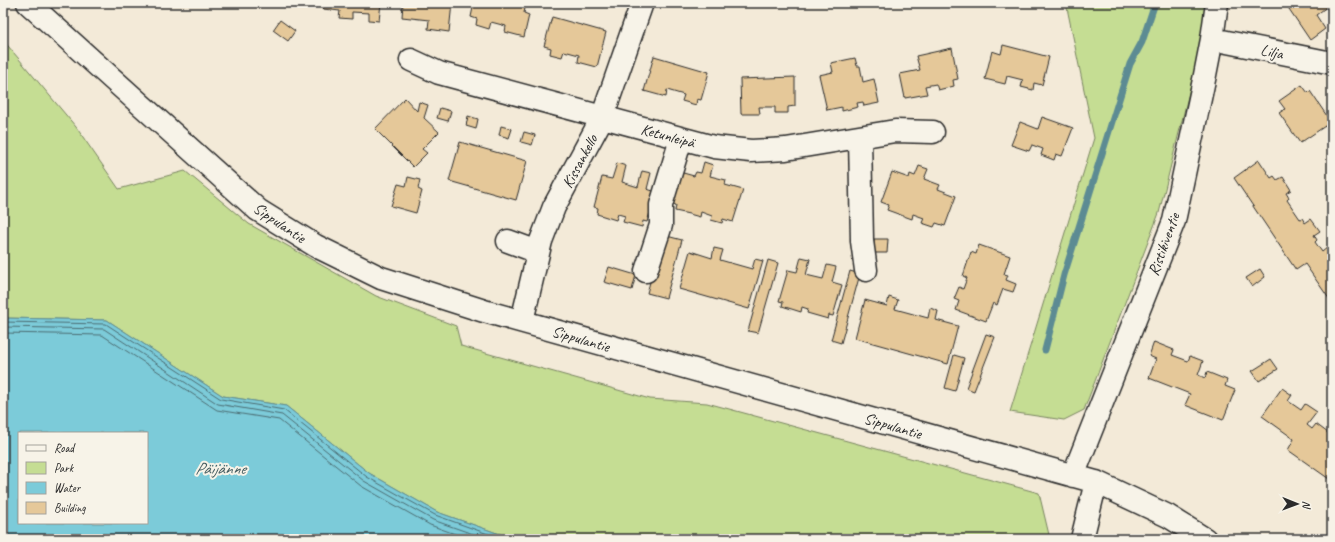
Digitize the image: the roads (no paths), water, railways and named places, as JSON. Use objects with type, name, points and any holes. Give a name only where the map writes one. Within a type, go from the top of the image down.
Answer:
[{"type":"street","name":"Sippulantie","points":[[28,3],[258,210],[316,246],[381,278],[484,311],[1096,482],[1168,516],[1205,539]]},
{"type":"street","name":"Kissankello","points":[[522,321],[541,240],[554,207],[602,118],[642,3]]},
{"type":"street","name":"Ristikiventie","points":[[1073,476],[1174,221],[1212,39],[1217,3]]},
{"type":"street","name":"Lilja","points":[[1212,39],[1332,63]]},
{"type":"street","name":"Ketunleipä","points":[[411,60],[439,73],[714,147],[751,151],[786,149],[895,131],[933,132]]},
{"type":"street","points":[[860,137],[862,241],[866,270]]},
{"type":"street","points":[[646,271],[661,224],[661,205],[680,139]]},
{"type":"street","points":[[508,241],[538,252]]},
{"type":"street","points":[[1082,539],[1096,482]]},
{"type":"water","name":"Päijänne","points":[[3,318],[107,320],[223,396],[286,406],[369,473],[437,512],[514,539],[3,539]]},
{"type":"waterway","points":[[1045,350],[1064,275],[1130,64],[1142,42],[1155,3]]}]
